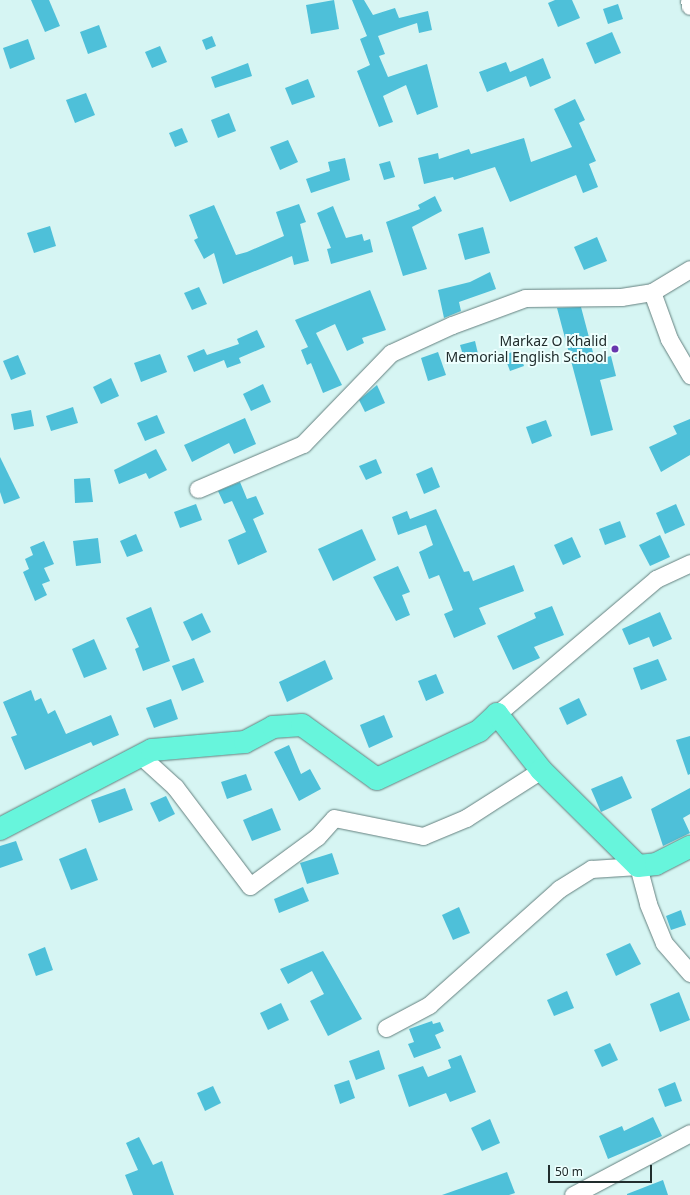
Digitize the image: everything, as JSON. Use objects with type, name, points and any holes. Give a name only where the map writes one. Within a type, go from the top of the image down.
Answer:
[{"type":"main road","points":[[0,829],[162,748],[245,742],[273,727],[302,725],[377,779],[479,731],[497,714],[541,770],[638,866],[656,864],[690,847]]},
{"type":"street","points":[[689,0],[690,6]]},
{"type":"street","points":[[198,489],[302,444],[391,353],[452,325],[525,298],[621,297],[652,292],[690,269]]},
{"type":"street","points":[[652,292],[669,339],[690,375]]},
{"type":"street","points":[[497,714],[656,579],[690,563]]},
{"type":"street","points":[[142,757],[175,787],[250,886],[317,837],[334,818],[423,836],[466,818],[541,770]]},
{"type":"street","points":[[386,1028],[429,1006],[559,889],[591,869],[638,866],[648,904],[664,943],[690,973]]},
{"type":"street","points":[[573,1195],[690,1133]]},
{"type":"building","points":[[31,0],[49,0],[60,26],[45,32]]},
{"type":"building","points":[[334,0],[339,29],[311,34],[306,5]]},
{"type":"building","points":[[352,0],[364,0],[373,15],[395,8],[399,18],[428,11],[432,30],[419,33],[417,23],[378,36],[385,54],[379,56],[388,77],[427,64],[438,107],[417,115],[406,85],[383,96],[393,122],[379,127],[357,71],[370,65],[360,39],[367,36]]},
{"type":"building","points":[[555,0],[572,0],[580,18],[558,27],[548,3]]},
{"type":"building","points":[[618,4],[623,19],[608,24],[603,9]]},
{"type":"building","points":[[99,25],[107,47],[88,54],[80,32]]},
{"type":"building","points":[[612,32],[621,53],[595,64],[586,43]]},
{"type":"building","points":[[212,36],[216,46],[206,50],[202,40]]},
{"type":"building","points":[[28,39],[35,59],[10,69],[3,48]]},
{"type":"building","points":[[160,46],[167,62],[152,68],[145,52]]},
{"type":"building","points":[[543,58],[551,78],[530,87],[526,76],[487,92],[479,72],[506,62],[510,72]]},
{"type":"building","points":[[248,63],[252,76],[215,88],[211,77]]},
{"type":"building","points":[[308,79],[315,97],[292,105],[285,88]]},
{"type":"building","points":[[86,93],[95,115],[75,123],[66,100]]},
{"type":"building","points":[[575,99],[585,120],[579,123],[596,161],[589,164],[598,187],[583,193],[576,175],[510,202],[495,167],[454,180],[453,177],[424,184],[418,158],[438,153],[439,159],[469,149],[471,154],[524,138],[531,162],[572,147],[554,109]]},
{"type":"building","points":[[229,113],[236,131],[218,138],[211,120]]},
{"type":"building","points":[[182,128],[188,142],[175,147],[169,133]]},
{"type":"building","points":[[288,140],[298,162],[280,170],[270,147]]},
{"type":"building","points":[[345,158],[350,180],[311,193],[306,179],[330,171],[328,162]]},
{"type":"building","points":[[390,161],[395,177],[384,180],[379,164]]},
{"type":"building","points":[[435,196],[442,211],[412,227],[427,269],[403,276],[386,222],[420,209],[418,205]]},
{"type":"building","points":[[299,204],[306,222],[300,224],[309,261],[294,265],[292,256],[223,284],[214,253],[204,259],[194,240],[198,238],[189,215],[214,205],[236,255],[247,252],[284,236],[276,212]]},
{"type":"building","points":[[333,206],[346,238],[362,234],[364,241],[370,239],[373,252],[331,264],[327,249],[331,248],[317,213]]},
{"type":"building","points":[[50,226],[56,246],[34,253],[27,233]]},
{"type":"building","points":[[483,227],[490,253],[465,260],[458,234]]},
{"type":"building","points":[[597,237],[607,261],[584,270],[574,247]]},
{"type":"building","points":[[490,272],[496,289],[459,302],[461,311],[444,318],[438,290],[470,282]]},
{"type":"building","points":[[199,287],[207,304],[192,310],[184,293]]},
{"type":"building","points":[[370,290],[386,330],[362,338],[364,343],[347,351],[335,324],[316,333],[342,385],[323,393],[311,363],[307,365],[301,350],[308,347],[295,320]]},
{"type":"building","points":[[581,307],[595,360],[611,356],[616,376],[600,380],[613,430],[591,436],[557,308]]},
{"type":"building","points":[[257,330],[265,347],[239,358],[241,363],[227,368],[224,360],[194,372],[187,356],[204,349],[207,355],[239,344],[237,339]]},
{"type":"building","points":[[475,341],[479,358],[465,362],[460,345]]},
{"type":"building","points":[[518,350],[524,366],[510,371],[504,355]]},
{"type":"building","points":[[438,352],[446,375],[428,381],[421,358]]},
{"type":"building","points":[[160,354],[167,372],[141,382],[134,363]]},
{"type":"building","points":[[18,355],[26,374],[11,380],[3,361]]},
{"type":"building","points":[[111,378],[119,396],[101,404],[93,387]]},
{"type":"building","points":[[263,384],[271,402],[251,411],[243,394]]},
{"type":"building","points":[[377,385],[385,403],[365,412],[359,400]]},
{"type":"building","points":[[73,407],[78,423],[51,431],[46,416]]},
{"type":"building","points":[[31,410],[34,426],[14,430],[11,414]]},
{"type":"building","points":[[157,415],[165,433],[145,441],[137,423]]},
{"type":"building","points":[[245,418],[256,444],[234,454],[229,443],[192,462],[184,445]]},
{"type":"building","points":[[690,419],[690,455],[661,472],[649,447],[677,434],[673,426]]},
{"type":"building","points":[[546,420],[552,436],[532,444],[526,427]]},
{"type":"building","points":[[156,449],[167,470],[149,479],[146,473],[119,484],[114,470]]},
{"type":"building","points":[[0,457],[20,498],[4,504],[0,492]]},
{"type":"building","points":[[376,459],[382,473],[366,480],[359,466]]},
{"type":"building","points":[[432,467],[440,487],[424,494],[416,474]]},
{"type":"building","points":[[90,478],[93,502],[75,503],[74,479]]},
{"type":"building","points":[[240,482],[247,499],[256,496],[264,514],[253,519],[267,552],[238,565],[228,540],[246,532],[232,501],[224,504],[218,491]]},
{"type":"building","points":[[196,504],[202,520],[180,528],[174,512]]},
{"type":"building","points":[[676,504],[685,525],[665,534],[656,513]]},
{"type":"building","points":[[436,509],[464,572],[469,571],[473,581],[514,565],[524,591],[479,608],[486,624],[454,638],[444,614],[453,610],[439,575],[429,579],[419,552],[433,545],[426,525],[398,535],[392,517],[407,511],[410,519]]},
{"type":"building","points":[[620,521],[626,537],[605,545],[599,529]]},
{"type":"building","points":[[362,529],[376,560],[333,581],[318,549]]},
{"type":"building","points":[[136,534],[143,551],[127,557],[120,541]]},
{"type":"building","points":[[660,535],[670,557],[650,566],[639,545]]},
{"type":"building","points":[[572,537],[581,557],[563,565],[554,545]]},
{"type":"building","points":[[98,538],[101,563],[76,566],[73,541]]},
{"type":"building","points":[[44,541],[54,564],[44,568],[50,581],[42,584],[47,595],[35,601],[23,572],[29,569],[25,559],[33,555],[30,547]]},
{"type":"building","points":[[398,566],[410,592],[402,595],[410,615],[396,621],[373,577]]},
{"type":"building","points":[[552,606],[564,635],[534,647],[540,658],[513,670],[497,636],[536,618],[534,613]]},
{"type":"building","points":[[151,607],[170,661],[143,671],[135,649],[139,647],[126,618]]},
{"type":"building","points":[[660,612],[672,639],[653,647],[649,637],[629,645],[622,629]]},
{"type":"building","points":[[202,613],[211,632],[192,641],[183,622]]},
{"type":"building","points":[[94,639],[107,669],[84,678],[72,649]]},
{"type":"building","points":[[194,658],[204,682],[182,691],[172,666]]},
{"type":"building","points":[[658,659],[667,680],[641,690],[633,668]]},
{"type":"building","points":[[325,660],[333,679],[287,702],[279,682]]},
{"type":"building","points":[[436,674],[444,693],[426,701],[418,681]]},
{"type":"building","points":[[31,690],[35,701],[41,698],[48,714],[55,710],[66,734],[111,715],[119,735],[93,746],[91,742],[25,770],[11,737],[17,735],[3,702]]},
{"type":"building","points":[[579,698],[587,715],[567,725],[559,708]]},
{"type":"building","points":[[171,699],[178,719],[154,728],[146,708]]},
{"type":"building","points":[[384,715],[393,737],[369,748],[360,725]]},
{"type":"building","points":[[690,736],[690,774],[688,775],[676,740]]},
{"type":"building","points":[[289,745],[301,774],[310,769],[321,789],[299,801],[274,752]]},
{"type":"building","points":[[246,774],[252,790],[227,799],[221,782]]},
{"type":"building","points":[[622,776],[632,798],[601,812],[591,789]]},
{"type":"building","points":[[125,788],[133,810],[99,823],[91,800]]},
{"type":"building","points":[[690,788],[690,814],[683,818],[690,833],[663,846],[651,809]]},
{"type":"building","points":[[166,796],[175,814],[159,822],[150,803]]},
{"type":"building","points":[[272,808],[281,830],[252,841],[243,820]]},
{"type":"building","points":[[16,841],[23,860],[0,868],[0,846]]},
{"type":"building","points":[[86,848],[98,880],[71,890],[59,859]]},
{"type":"building","points":[[332,853],[339,874],[307,884],[300,863]]},
{"type":"building","points":[[303,887],[309,901],[279,913],[274,899]]},
{"type":"building","points":[[459,907],[470,933],[453,940],[442,915]]},
{"type":"building","points":[[681,910],[686,925],[671,930],[666,916]]},
{"type":"building","points":[[630,943],[641,964],[616,976],[606,954]]},
{"type":"building","points":[[45,947],[53,970],[36,976],[28,954]]},
{"type":"building","points":[[323,951],[362,1019],[328,1036],[310,1001],[324,994],[312,971],[288,984],[280,969]]},
{"type":"building","points":[[567,991],[574,1008],[554,1016],[547,1000]]},
{"type":"building","points":[[679,992],[690,1020],[660,1032],[650,1004]]},
{"type":"building","points":[[281,1003],[289,1020],[268,1030],[260,1013]]},
{"type":"building","points":[[432,1021],[433,1024],[440,1022],[444,1031],[435,1035],[441,1048],[414,1058],[408,1044],[414,1042],[409,1029]]},
{"type":"building","points":[[610,1043],[618,1060],[602,1067],[594,1050]]},
{"type":"building","points":[[379,1050],[385,1069],[356,1080],[349,1061]]},
{"type":"building","points":[[461,1055],[476,1092],[450,1102],[446,1093],[409,1107],[398,1075],[423,1066],[428,1077],[451,1068],[448,1060]]},
{"type":"building","points":[[349,1080],[355,1098],[340,1104],[334,1085]]},
{"type":"building","points":[[675,1082],[682,1101],[665,1107],[658,1089]]},
{"type":"building","points":[[213,1086],[221,1103],[205,1111],[197,1093]]},
{"type":"building","points":[[653,1117],[662,1136],[608,1159],[599,1136],[622,1126],[624,1131]]},
{"type":"building","points":[[490,1119],[500,1143],[482,1151],[471,1128]]},
{"type":"building","points":[[139,1137],[153,1165],[162,1161],[174,1195],[133,1195],[125,1175],[138,1170],[126,1143]]},
{"type":"building","points":[[507,1172],[515,1193],[509,1195],[442,1195]]},
{"type":"building","points":[[663,1180],[668,1195],[627,1195],[627,1194]]},
{"type":"place","name":"Markaz O Khalid Memorial English School","points":[[615,349]]}]
